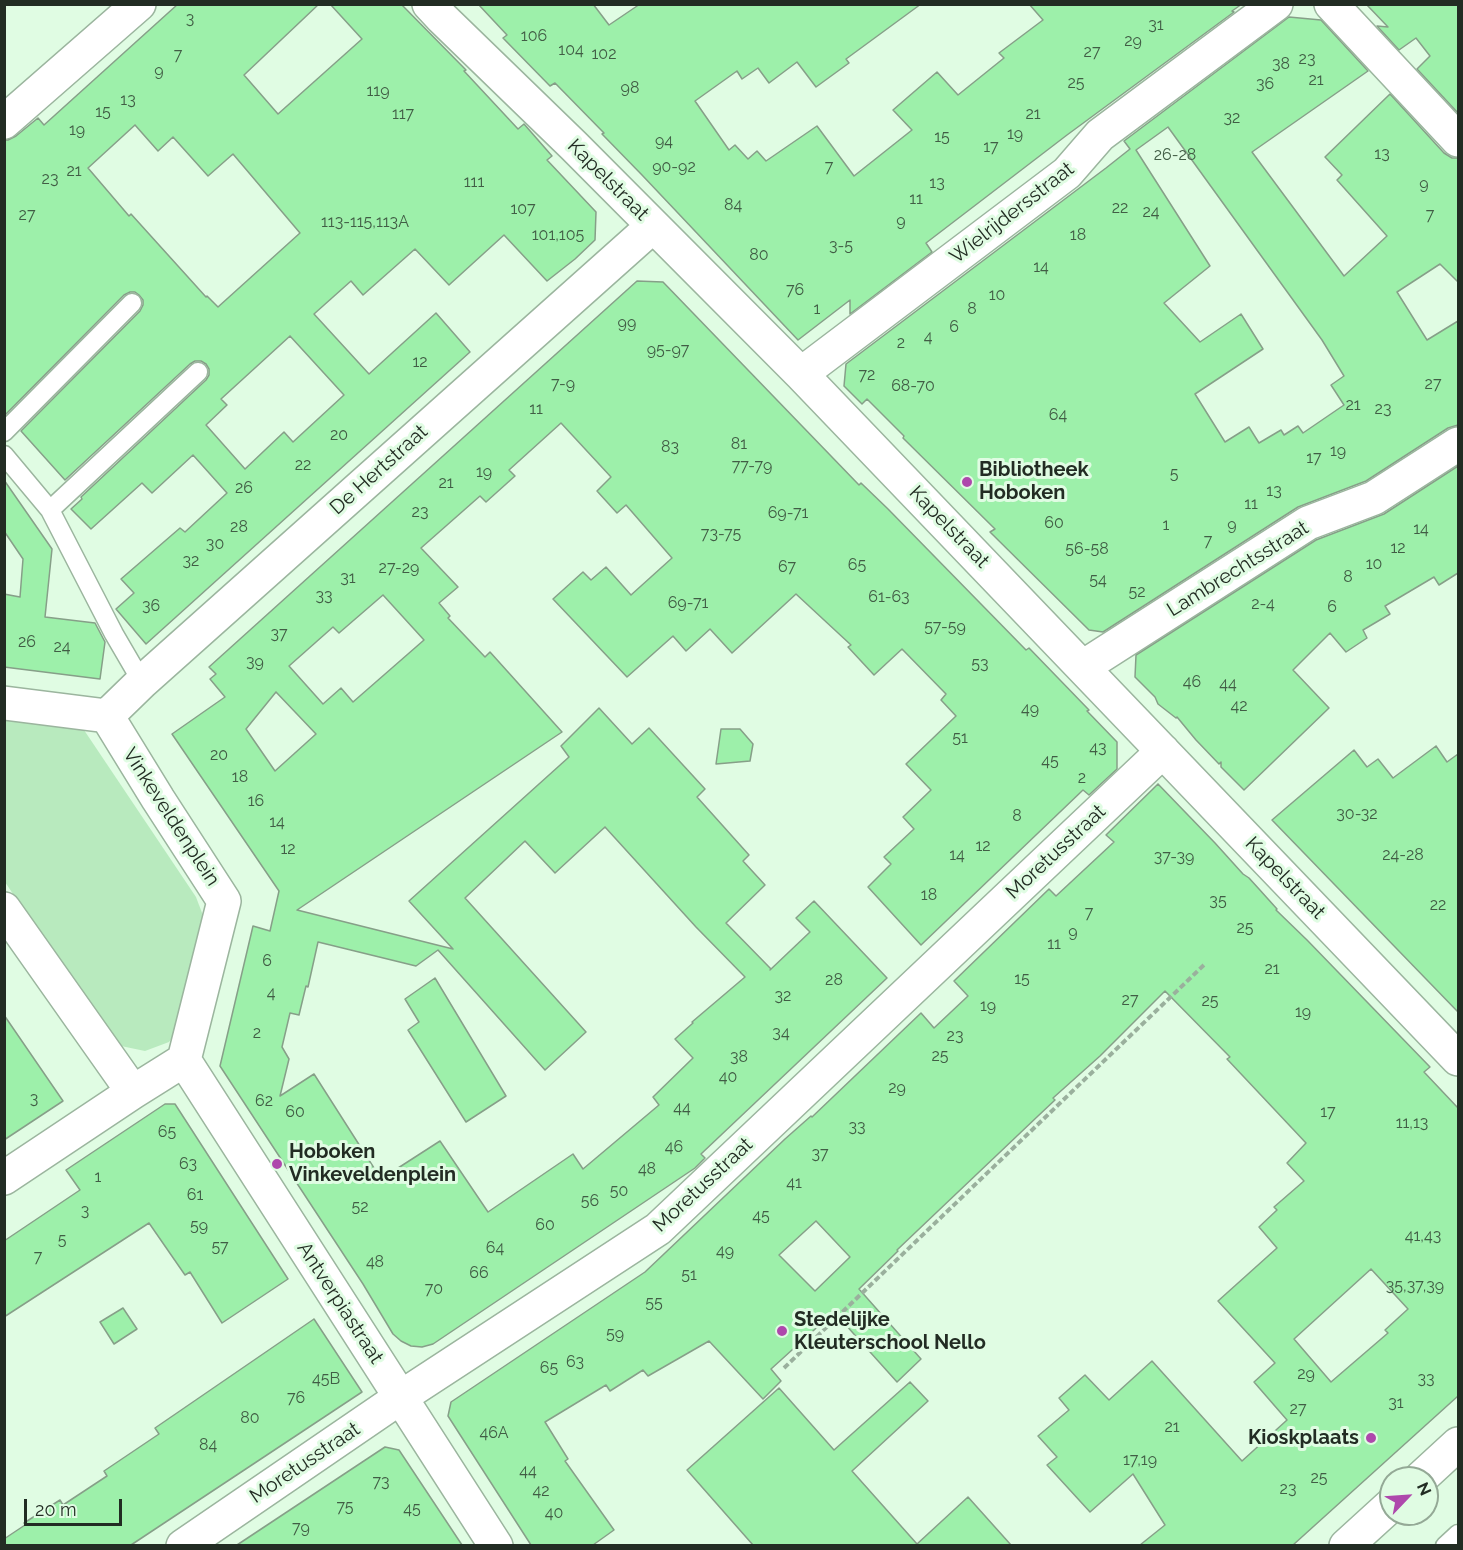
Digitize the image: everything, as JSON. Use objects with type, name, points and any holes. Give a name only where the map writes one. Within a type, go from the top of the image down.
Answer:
[{"type":"street","points":[[4,122],[139,4]]},
{"type":"street","name":"Kapelstraat","points":[[429,4],[801,374],[1458,1059]]},
{"type":"street","name":"Wielrijdersstraat","points":[[801,374],[1067,173],[1100,135],[1276,4]]},
{"type":"street","points":[[1331,4],[1458,140]]},
{"type":"street","name":"De Hertstraat","points":[[107,716],[142,682],[653,226]]},
{"type":"street","name":"Lambrechtsstraat","points":[[1083,667],[1308,523],[1374,498],[1458,444]]},
{"type":"street","points":[[4,703],[107,716]]},
{"type":"street","name":"Vinkeveldenplein","points":[[107,716],[224,901],[184,1060]]},
{"type":"street","name":"Moretusstraat","points":[[183,1545],[401,1397],[658,1229],[1163,751]]},
{"type":"street","points":[[4,909],[133,1092]]},
{"type":"street","points":[[4,1178],[184,1060]]},
{"type":"street","name":"Antverpiastraat","points":[[184,1060],[496,1545]]},
{"type":"street","points":[[1434,1466],[1458,1444]]},
{"type":"street","points":[[1346,1545],[1379,1516]]},
{"type":"lane","points":[[4,432],[132,303]]},
{"type":"lane","points":[[50,510],[198,372]]},
{"type":"lane","points":[[4,455],[50,510],[114,634],[142,682]]},
{"type":"lane","points":[[1445,1545],[1458,1534]]},
{"type":"path","points":[[784,1368],[1206,963]]},
{"type":"green space","points":[[4,710],[54,718],[84,730],[196,897],[207,926],[184,1023],[169,1042],[145,1051],[121,1046],[100,1024],[5,882]]},
{"type":"building","points":[[178,4],[319,4],[244,75],[278,114],[362,39],[330,4],[401,4],[466,70],[464,71],[518,129],[524,124],[552,156],[547,160],[596,212],[595,240],[547,281],[504,235],[449,285],[415,249],[363,295],[351,281],[314,314],[369,374],[436,313],[470,352],[146,644],[116,609],[134,593],[121,579],[180,528],[185,532],[227,493],[193,455],[152,493],[142,483],[91,529],[71,509],[206,380],[209,369],[201,361],[190,364],[65,480],[21,431],[140,311],[143,300],[135,292],[130,292],[124,295],[6,414],[4,412],[4,140],[16,136],[38,118],[44,125]],"holes":[[[135,125],[158,151],[173,137],[208,176],[233,154],[300,233],[218,307],[206,297],[131,214],[129,216],[88,168]],[[290,336],[344,395],[293,442],[284,432],[245,469],[206,425],[227,405],[221,399]]]},
{"type":"building","points":[[478,4],[593,4],[609,25],[640,4],[921,4],[846,59],[849,63],[816,87],[797,62],[769,83],[758,68],[742,79],[737,71],[695,101],[729,150],[735,145],[748,159],[757,151],[766,161],[817,126],[854,176],[912,130],[893,110],[937,72],[958,95],[1004,58],[999,53],[1043,20],[1029,4],[1242,4],[926,243],[932,252],[850,314],[850,300],[798,340],[602,134],[604,133],[555,83],[550,86],[503,38],[507,35]]},
{"type":"building","points":[[1366,4],[1458,4],[1458,113],[1417,69],[1430,56],[1416,38],[1399,50],[1377,26],[1388,27]]},
{"type":"building","points":[[1289,17],[1321,20],[1368,71],[1252,152],[1344,276],[1387,236],[1337,180],[1342,175],[1325,157],[1390,94],[1444,153],[1452,158],[1458,158],[1458,282],[1440,264],[1397,292],[1427,340],[1458,321],[1458,425],[1448,428],[1366,481],[1298,507],[1103,632],[1089,630],[990,532],[995,529],[867,399],[862,404],[844,386],[846,364],[1130,149],[1124,141]],"holes":[[[1168,127],[1322,340],[1344,376],[1331,385],[1344,405],[1303,433],[1298,426],[1284,435],[1281,430],[1259,443],[1249,427],[1225,442],[1195,394],[1263,349],[1241,314],[1200,342],[1164,303],[1210,266],[1136,150]]]},
{"type":"building","points":[[637,281],[663,282],[859,485],[861,483],[888,509],[1026,650],[1029,648],[1089,710],[1087,711],[1117,742],[1117,769],[1089,795],[1083,790],[921,945],[868,887],[891,864],[884,857],[914,829],[903,817],[931,790],[906,764],[956,716],[941,700],[946,694],[902,649],[874,675],[848,647],[851,645],[796,594],[732,653],[710,629],[686,651],[673,636],[627,677],[553,599],[583,572],[591,580],[606,567],[631,595],[672,558],[626,505],[617,513],[597,491],[611,477],[561,423],[509,470],[515,476],[486,502],[480,496],[421,548],[458,587],[439,603],[450,616],[448,618],[485,657],[490,652],[562,732],[297,910],[453,949],[409,901],[569,757],[561,746],[599,708],[632,744],[649,728],[705,789],[697,797],[749,855],[743,861],[765,885],[726,923],[770,970],[810,932],[796,918],[814,901],[887,978],[701,1154],[705,1158],[695,1168],[433,1344],[422,1347],[411,1346],[393,1334],[363,1284],[220,1066],[253,926],[270,931],[279,891],[172,734],[225,697],[210,679],[216,674],[209,667]],"holes":[[[383,595],[424,640],[353,702],[341,688],[323,704],[289,666],[333,627],[339,633]],[[276,692],[316,734],[275,771],[246,729]],[[605,827],[745,977],[675,1039],[693,1058],[653,1097],[659,1105],[583,1169],[573,1154],[488,1212],[440,1141],[381,1179],[314,1074],[280,1096],[289,1059],[282,1047],[290,1013],[299,1015],[318,942],[416,966],[438,950],[545,1070],[586,1032],[465,898],[525,841],[555,873]]]},
{"type":"building","points":[[1458,466],[1458,573],[1439,585],[1434,577],[1385,606],[1390,614],[1363,630],[1367,638],[1346,652],[1330,633],[1293,670],[1329,708],[1244,790],[1221,767],[1221,762],[1219,764],[1177,717],[1158,704],[1155,697],[1135,677],[1136,655],[1316,540],[1384,514]]},
{"type":"building","points":[[4,480],[52,549],[45,617],[95,623],[105,642],[100,679],[4,667],[4,594],[20,597],[23,559],[4,531]]},
{"type":"building","points":[[721,729],[740,729],[753,744],[750,761],[716,764]]},
{"type":"building","points":[[1436,746],[1447,762],[1458,754],[1458,1012],[1272,820],[1354,750],[1367,767],[1378,759],[1393,778]]},
{"type":"building","points":[[1158,784],[1249,878],[1276,910],[1430,1067],[1424,1072],[1458,1108],[1458,1396],[1293,1545],[1140,1545],[1165,1525],[1133,1474],[1090,1512],[1047,1465],[1057,1457],[1038,1436],[1069,1410],[1059,1398],[1085,1375],[1109,1400],[1152,1361],[1242,1461],[1287,1420],[1254,1382],[1275,1363],[1218,1301],[1277,1248],[1259,1227],[1277,1210],[1274,1207],[1304,1181],[1287,1163],[1306,1143],[1227,1059],[1230,1057],[1165,991],[859,1289],[921,1359],[897,1382],[844,1323],[824,1321],[771,1369],[781,1381],[763,1399],[709,1341],[648,1376],[643,1370],[610,1391],[606,1385],[545,1422],[568,1459],[565,1461],[614,1530],[593,1545],[531,1545],[448,1416],[451,1402],[645,1272],[921,1013],[934,1028],[968,996],[954,981],[1049,889],[1056,896],[1114,842],[1106,835]],"holes":[[[816,1221],[850,1257],[815,1291],[779,1255]],[[1371,1269],[1408,1309],[1385,1330],[1388,1333],[1331,1382],[1294,1339]]]},
{"type":"building","points":[[435,978],[506,1096],[466,1122],[408,1030],[419,1022],[405,999]]},
{"type":"building","points":[[4,1015],[63,1101],[4,1140]]},
{"type":"building","points":[[165,1104],[175,1104],[288,1279],[222,1323],[190,1272],[185,1275],[149,1223],[4,1317],[4,1241],[80,1190],[66,1170]]},
{"type":"building","points":[[123,1308],[137,1329],[114,1344],[100,1322]]},
{"type":"building","points":[[314,1319],[362,1392],[131,1545],[4,1545],[4,1539],[25,1525],[24,1523],[60,1500],[63,1505],[107,1476],[104,1471],[159,1434],[155,1428]]},
{"type":"building","points":[[910,1382],[928,1401],[852,1471],[917,1544],[968,1497],[1011,1545],[753,1545],[687,1470],[779,1388],[834,1450]]},
{"type":"building","points":[[385,1447],[399,1450],[462,1545],[237,1545]]},
{"type":"place","name":"Bibliotheek Hoboken","points":[[967,482]]},
{"type":"place","name":"Hoboken Vinkeveldenplein","points":[[277,1164]]},
{"type":"place","name":"Stedelijke Kleuterschool Nello","points":[[782,1331]]},
{"type":"place","name":"Kioskplaats","points":[[1371,1438]]}]
